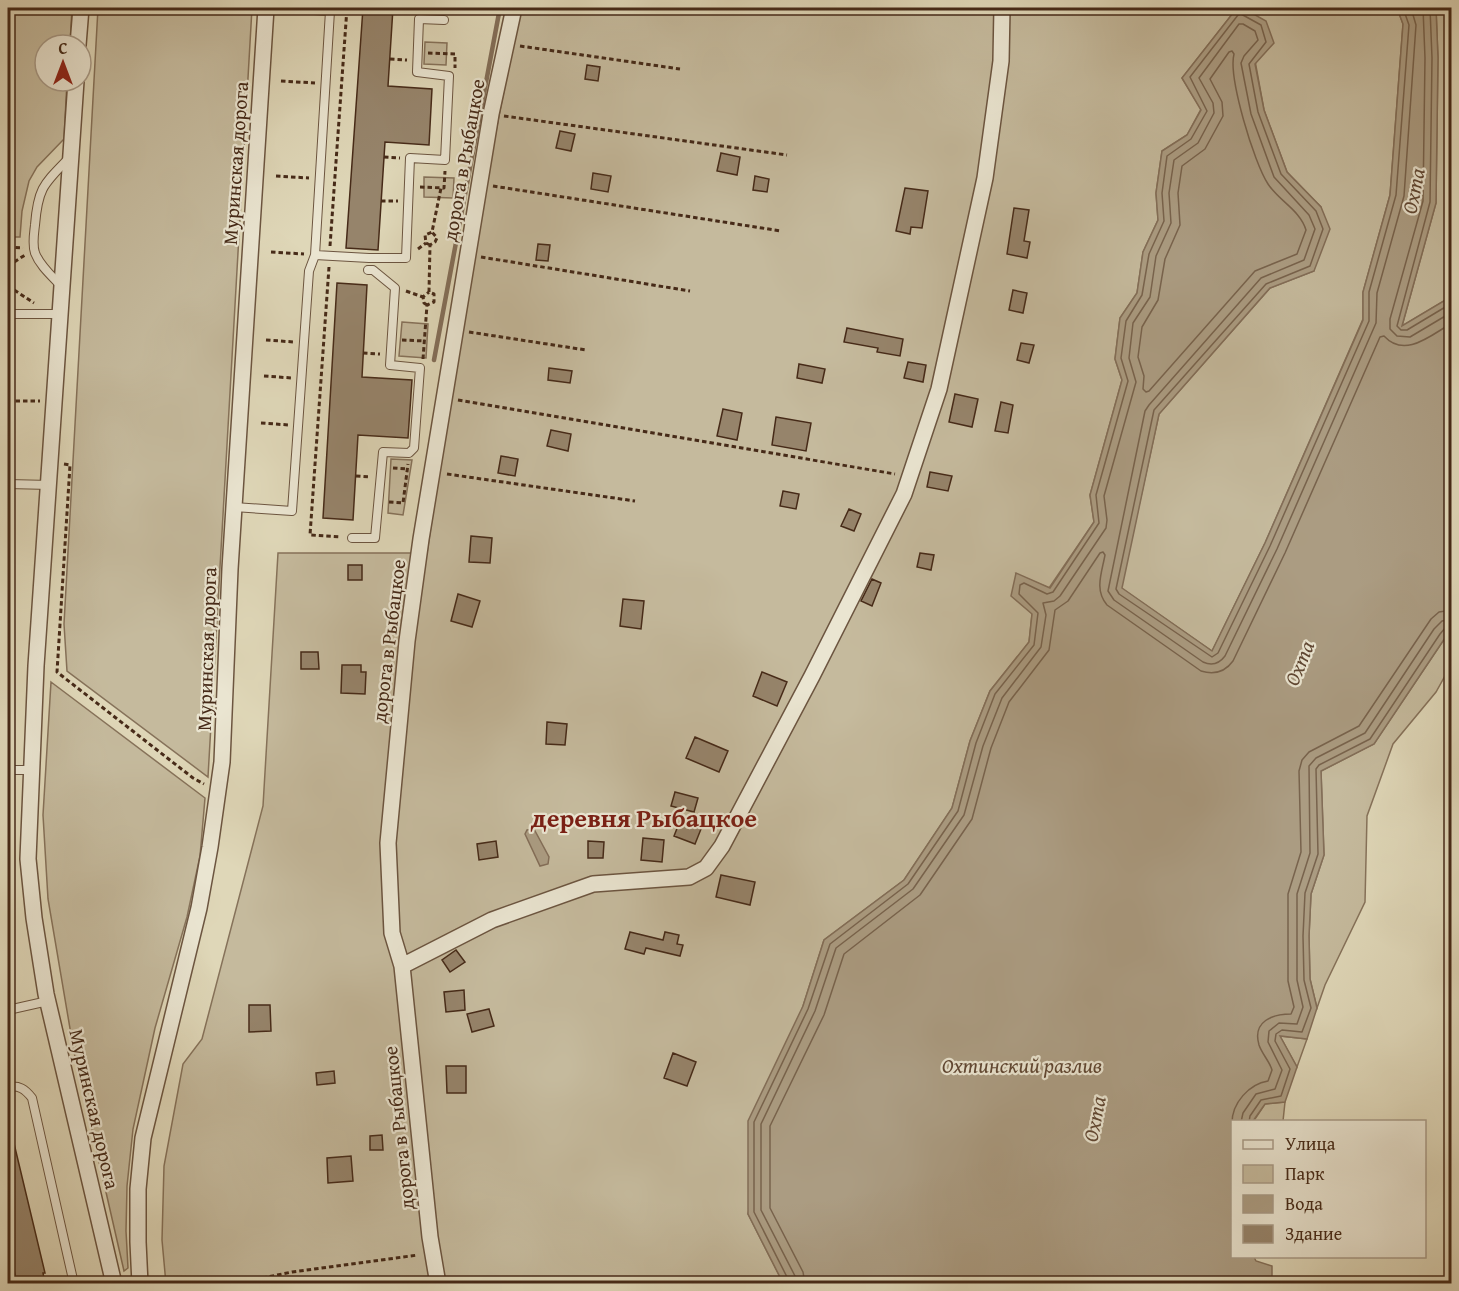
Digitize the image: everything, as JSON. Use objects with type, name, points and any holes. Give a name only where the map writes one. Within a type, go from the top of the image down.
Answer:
[{"type":"street","points":[[79,33],[81,8]]},
{"type":"street","name":"Муринская дорога","points":[[140,1284],[138,1189],[143,1138],[199,908],[220,778],[234,507],[266,8]]},
{"type":"street","name":"дорога в Рыбацкое","points":[[438,1284],[402,966],[392,933],[388,843],[407,641],[432,471],[490,114],[514,8]]},
{"type":"street","points":[[402,966],[492,920],[592,884],[689,877],[706,868],[722,846],[812,676],[904,494],[939,389],[985,178],[1001,61],[1002,8]]},
{"type":"street","name":"Муринская дорога","points":[[75,93],[36,666],[28,859],[34,918],[48,1001],[114,1284]]},
{"type":"lane","points":[[234,507],[292,511],[309,271],[315,255],[330,11],[282,8]]},
{"type":"lane","points":[[315,255],[406,258],[410,158],[446,160],[449,76],[417,72],[419,19],[444,20]]},
{"type":"lane","points":[[62,287],[40,263],[35,252],[34,233],[40,192],[49,178],[71,156]]},
{"type":"lane","points":[[352,538],[375,538],[383,452],[409,453],[414,448],[420,368],[390,365],[395,288],[373,270],[368,270]]},
{"type":"lane","points":[[8,314],[60,314]]},
{"type":"lane","points":[[8,484],[50,484]]},
{"type":"lane","points":[[8,770],[31,770]]},
{"type":"lane","points":[[8,1010],[48,1001]]},
{"type":"lane","points":[[8,1087],[25,1089],[32,1098],[74,1284]]},
{"type":"path","points":[[347,8],[310,535],[352,538]]},
{"type":"path","points":[[506,44],[680,69]]},
{"type":"path","points":[[390,59],[455,54],[455,71],[449,76]]},
{"type":"path","points":[[281,81],[341,85]]},
{"type":"path","points":[[490,114],[787,155]]},
{"type":"path","points":[[432,232],[441,188],[444,188],[446,160]]},
{"type":"path","points":[[276,176],[335,180]]},
{"type":"path","points":[[479,184],[781,231]]},
{"type":"path","points":[[409,186],[441,188]]},
{"type":"path","points":[[381,201],[408,202]]},
{"type":"path","points":[[426,243],[425,235],[432,232]]},
{"type":"path","points":[[430,245],[437,238],[432,232]]},
{"type":"path","points":[[406,258],[426,243]]},
{"type":"path","points":[[426,243],[430,245]]},
{"type":"path","points":[[423,297],[429,292],[430,245]]},
{"type":"path","points":[[8,248],[28,248]]},
{"type":"path","points":[[271,252],[315,255]]},
{"type":"path","points":[[8,266],[30,253]]},
{"type":"path","points":[[468,255],[690,291]]},
{"type":"path","points":[[8,286],[37,304]]},
{"type":"path","points":[[395,288],[423,297]]},
{"type":"path","points":[[427,305],[434,302],[435,297],[429,292]]},
{"type":"path","points":[[420,368],[425,341],[427,305],[423,297]]},
{"type":"path","points":[[455,330],[586,350]]},
{"type":"path","points":[[392,340],[425,341]]},
{"type":"path","points":[[363,353],[391,354]]},
{"type":"path","points":[[444,398],[909,476]]},
{"type":"path","points":[[8,401],[40,401]]},
{"type":"path","points":[[379,501],[403,503],[409,453]]},
{"type":"path","points":[[59,464],[69,465],[57,672],[194,778],[209,786]]},
{"type":"path","points":[[432,471],[635,501]]},
{"type":"path","points":[[233,1284],[292,1272],[433,1253]]},
{"type":"green space","points":[[8,8],[72,8],[71,33],[33,33],[33,93],[66,93],[64,139],[37,167],[29,181],[22,211],[20,237],[8,237]]},
{"type":"green space","points":[[98,8],[252,8],[208,777],[67,671],[64,624]]},
{"type":"green space","points":[[521,8],[1237,8],[1182,78],[1201,109],[1187,135],[1162,151],[1156,193],[1158,220],[1143,252],[1137,293],[1120,318],[1115,359],[1122,380],[1090,495],[1094,522],[1049,588],[1016,574],[1032,614],[1029,642],[990,691],[970,741],[952,808],[904,880],[824,940],[803,1006],[748,1214],[783,1283],[166,1284],[162,1240],[164,1166],[183,1064],[202,1039],[263,806],[278,553],[427,553],[481,211]]},
{"type":"green space","points":[[1243,8],[1397,8],[1403,24],[1390,195],[1363,292],[1363,319],[1265,543],[1212,651],[1121,588],[1159,414],[1270,288],[1314,271],[1321,207],[1287,172],[1264,110],[1246,11]]},
{"type":"green space","points":[[1436,8],[1451,8],[1451,293],[1449,298],[1402,326],[1436,203],[1438,58]]},
{"type":"green space","points":[[425,42],[447,43],[446,65],[424,64]]},
{"type":"green space","points":[[424,177],[454,178],[453,198],[424,197]]},
{"type":"green space","points":[[402,322],[428,324],[426,358],[399,356]]},
{"type":"green space","points":[[391,459],[412,460],[403,515],[388,513]]},
{"type":"green space","points":[[1451,629],[1451,665],[1436,692],[1393,744],[1367,816],[1365,902],[1325,985],[1317,1008],[1310,979],[1309,936],[1311,894],[1324,855],[1321,771],[1374,744]]},
{"type":"green space","points":[[51,682],[205,798],[200,856],[187,917],[155,1028],[133,1129],[127,1186],[128,1268],[124,1271],[74,1052],[48,899],[43,815]]},
{"type":"green space","points":[[1280,1036],[1307,1039],[1297,1067]]},
{"type":"green space","points":[[1285,1102],[1283,1120],[1254,1120],[1265,1104]]},
{"type":"water","name":"Охтинский разлив","points":[[1237,8],[1243,8],[1266,21],[1274,43],[1255,64],[1264,110],[1287,172],[1321,207],[1330,229],[1314,271],[1270,288],[1159,414],[1122,588],[1212,651],[1265,543],[1363,320],[1363,292],[1390,195],[1403,24],[1397,8],[1436,8],[1438,58],[1436,203],[1402,326],[1449,298],[1452,293],[1451,629],[1374,744],[1321,771],[1324,855],[1311,894],[1309,936],[1310,979],[1317,1008],[1307,1039],[1280,1036],[1297,1067],[1285,1102],[1265,1104],[1254,1120],[1231,1120],[1231,1258],[1254,1258],[1256,1261],[1272,1266],[1275,1283],[783,1283],[748,1214],[748,1121],[803,1006],[824,940],[904,880],[952,808],[970,741],[990,691],[1029,642],[1032,614],[1011,596],[1016,573],[1050,588],[1094,522],[1090,495],[1122,380],[1115,359],[1120,318],[1137,293],[1143,252],[1158,220],[1156,193],[1162,151],[1187,135],[1201,110],[1182,78]]},
{"type":"water","points":[[534,829],[549,857],[548,864],[540,866],[525,834],[527,830]]},
{"type":"building","points":[[363,8],[393,8],[388,86],[432,89],[429,145],[385,142],[378,250],[346,248]]},
{"type":"building","points":[[587,65],[600,67],[598,81],[585,79]]},
{"type":"building","points":[[560,131],[575,134],[571,151],[556,148]]},
{"type":"building","points":[[721,153],[740,157],[737,175],[717,171]]},
{"type":"building","points":[[593,173],[611,176],[608,192],[591,189]]},
{"type":"building","points":[[755,176],[769,179],[767,192],[753,190]]},
{"type":"building","points":[[905,188],[928,191],[922,228],[911,227],[910,234],[896,231]]},
{"type":"building","points":[[1014,208],[1029,210],[1024,241],[1030,242],[1027,258],[1007,254]]},
{"type":"building","points":[[538,244],[550,245],[548,261],[536,260]]},
{"type":"building","points":[[337,283],[367,285],[362,377],[412,380],[408,438],[358,435],[353,520],[323,518]]},
{"type":"building","points":[[1013,290],[1027,293],[1023,313],[1009,310]]},
{"type":"building","points":[[847,328],[903,339],[900,356],[877,352],[878,348],[844,342]]},
{"type":"building","points":[[1021,343],[1034,345],[1029,363],[1017,360]]},
{"type":"building","points":[[908,362],[926,365],[923,382],[904,378]]},
{"type":"building","points":[[799,364],[825,369],[822,383],[797,378]]},
{"type":"building","points":[[549,368],[572,371],[570,383],[548,380]]},
{"type":"building","points":[[955,394],[978,399],[972,427],[949,422]]},
{"type":"building","points":[[1001,402],[1013,405],[1008,433],[995,431]]},
{"type":"building","points":[[723,409],[742,413],[737,440],[717,436]]},
{"type":"building","points":[[776,417],[811,423],[806,451],[772,445]]},
{"type":"building","points":[[551,430],[571,434],[568,451],[547,446]]},
{"type":"building","points":[[501,456],[518,459],[515,476],[498,473]]},
{"type":"building","points":[[930,472],[952,476],[948,491],[927,487]]},
{"type":"building","points":[[783,491],[799,494],[796,509],[780,506]]},
{"type":"building","points":[[849,509],[861,514],[854,531],[841,526]]},
{"type":"building","points":[[471,536],[492,538],[490,563],[469,562]]},
{"type":"building","points":[[920,553],[934,555],[931,570],[917,567]]},
{"type":"building","points":[[348,565],[362,565],[362,580],[348,580]]},
{"type":"building","points":[[872,579],[881,583],[872,606],[861,601]]},
{"type":"building","points":[[458,594],[480,601],[472,627],[451,621]]},
{"type":"building","points":[[623,599],[644,601],[641,629],[620,626]]},
{"type":"building","points":[[301,652],[318,652],[319,669],[301,669]]},
{"type":"building","points":[[342,665],[361,665],[361,672],[366,672],[365,694],[341,693]]},
{"type":"building","points":[[762,672],[787,682],[777,706],[753,696]]},
{"type":"building","points":[[547,722],[567,724],[565,745],[546,744]]},
{"type":"building","points":[[695,737],[728,751],[719,772],[686,758]]},
{"type":"building","points":[[675,792],[698,798],[694,812],[671,806]]},
{"type":"building","points":[[680,821],[701,829],[695,844],[674,836]]},
{"type":"building","points":[[643,838],[664,840],[662,862],[641,860]]},
{"type":"building","points":[[496,841],[498,857],[479,860],[477,844]]},
{"type":"building","points":[[588,841],[604,842],[603,858],[588,858]]},
{"type":"building","points":[[721,875],[755,882],[750,905],[716,897]]},
{"type":"building","points":[[630,932],[663,940],[665,932],[679,935],[677,944],[683,945],[680,956],[646,948],[644,954],[625,949]]},
{"type":"building","points":[[456,950],[465,962],[450,972],[442,960]]},
{"type":"building","points":[[464,990],[465,1010],[446,1012],[444,992]]},
{"type":"building","points":[[249,1005],[270,1005],[271,1031],[249,1032]]},
{"type":"building","points":[[489,1009],[494,1026],[472,1032],[467,1014]]},
{"type":"building","points":[[673,1053],[696,1062],[687,1086],[664,1078]]},
{"type":"building","points":[[446,1066],[466,1066],[466,1093],[447,1093]]},
{"type":"building","points":[[334,1071],[335,1083],[317,1085],[316,1073]]},
{"type":"building","points":[[8,1135],[12,1135],[45,1273],[43,1273],[45,1284],[17,1284],[8,1242]]},
{"type":"building","points":[[382,1135],[383,1150],[370,1150],[370,1136]]},
{"type":"building","points":[[351,1156],[353,1181],[328,1183],[327,1158]]},
{"type":"waterway","points":[[434,360],[499,13]]},
{"type":"district","name":"деревня Рыбацкое","points":[[644,817]]},
{"type":"water label","name":"Охта","points":[[1413,191]]},
{"type":"water label","name":"Охта","points":[[1299,663]]},
{"type":"water label","name":"Охта","points":[[1094,1119]]}]
